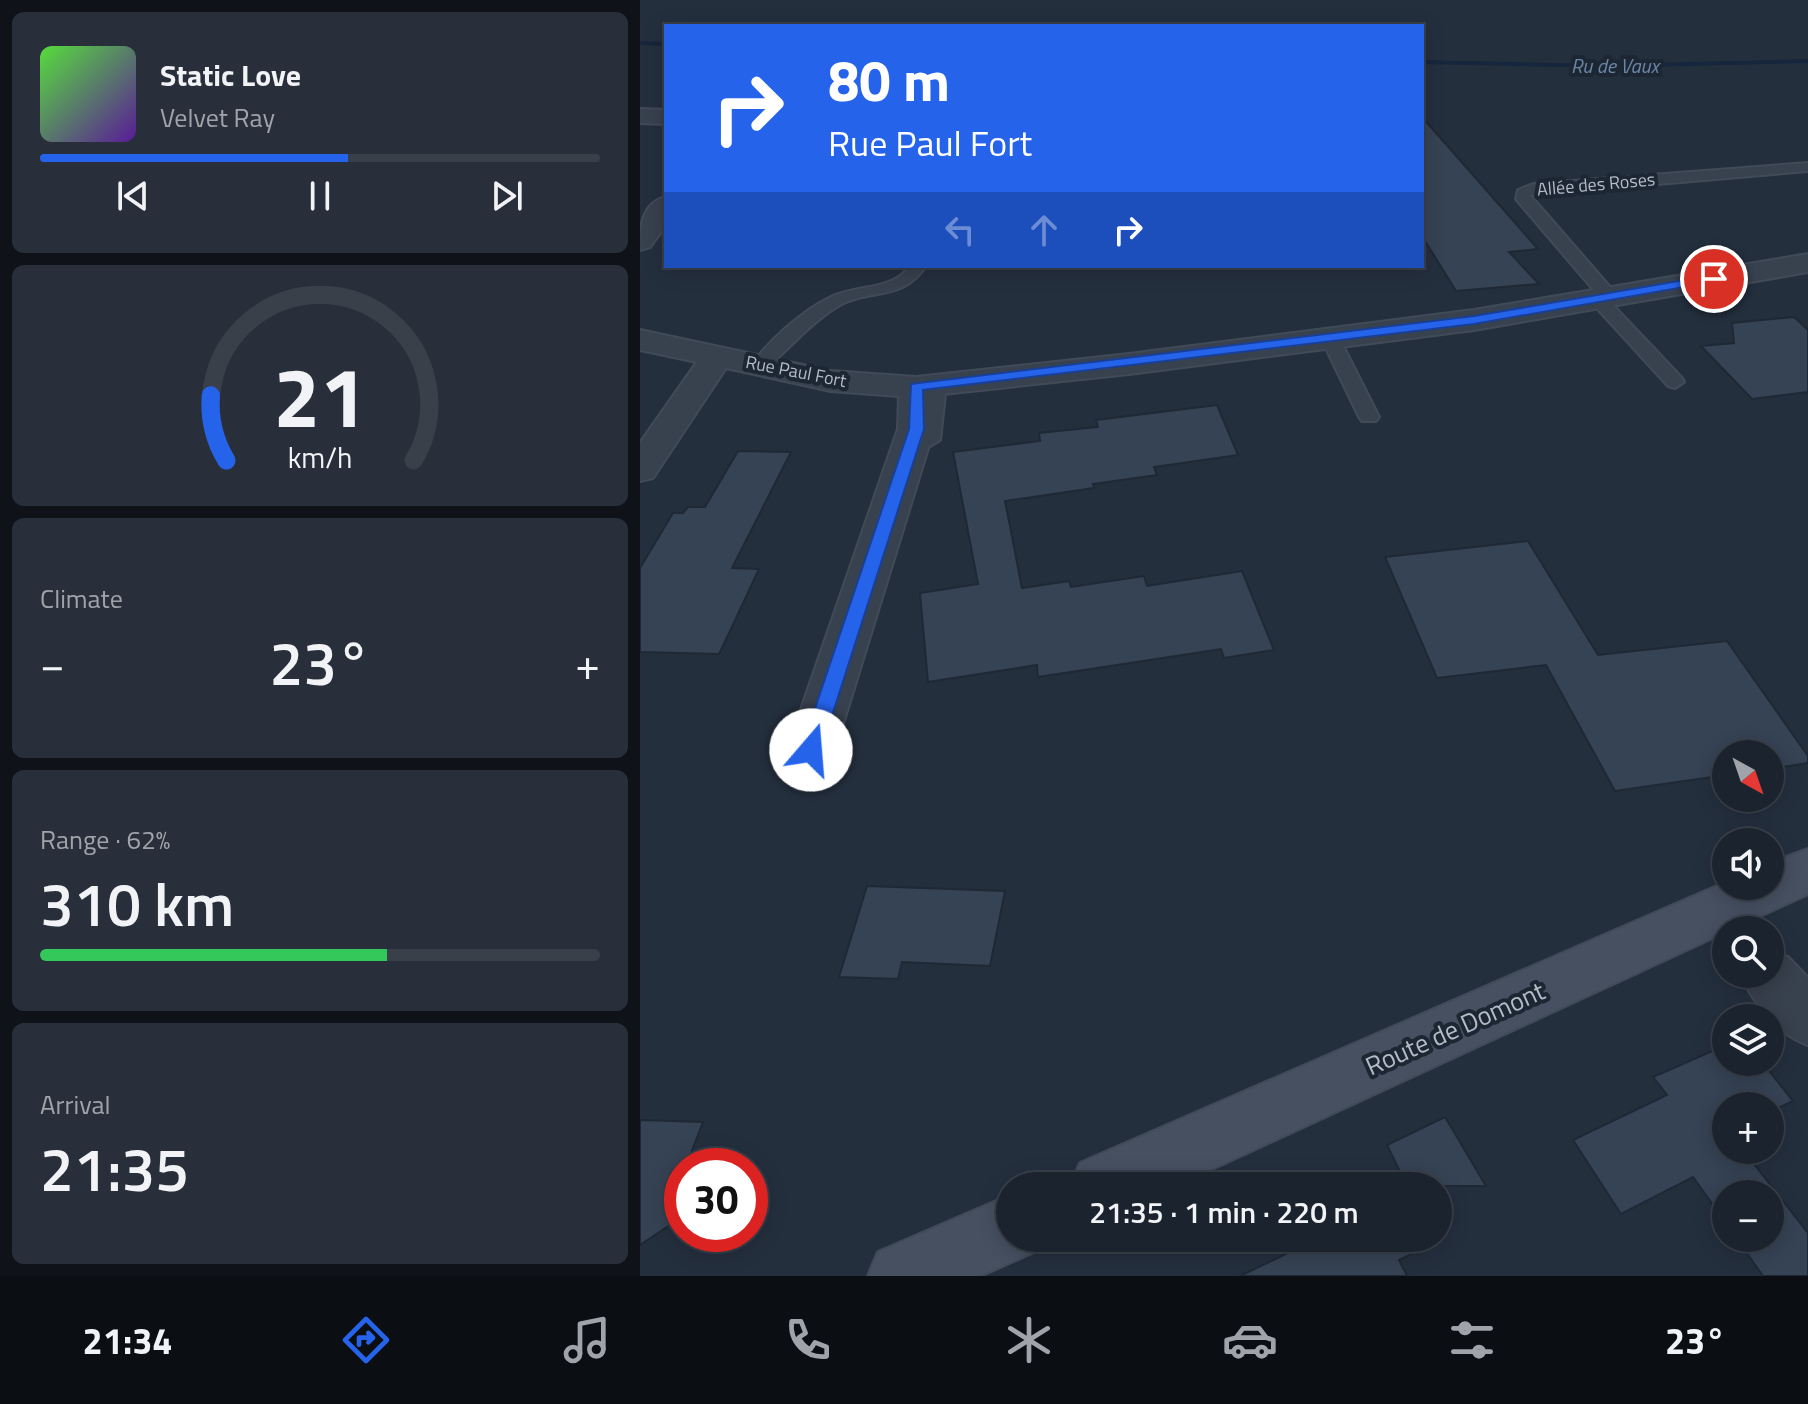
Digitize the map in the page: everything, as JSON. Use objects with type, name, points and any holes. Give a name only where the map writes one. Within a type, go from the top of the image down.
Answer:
[{"type":"main road","name":"Route de Domont","points":[[1730,916],[1808,870]]},
{"type":"main road","name":"Route de Domont","points":[[1136,1172],[1712,925]]},
{"type":"main road","points":[[902,1276],[996,1234]]},
{"type":"street","points":[[640,116],[664,117]]},
{"type":"street","points":[[640,241],[664,208]]},
{"type":"street","name":"Rue Paul Fort","points":[[640,340],[831,381],[926,386],[1330,338],[1605,299],[1808,263]]},
{"type":"street","points":[[640,470],[718,355]]},
{"type":"street","points":[[811,750],[916,429],[926,386]]},
{"type":"street","points":[[1780,988],[1808,1019]]},
{"type":"lane","name":"Allée des Roses","points":[[1605,299],[1523,199],[1523,193],[1533,188],[1808,167]]},
{"type":"lane","points":[[761,364],[834,302],[866,290],[899,287],[913,277],[917,268]]},
{"type":"lane","points":[[1605,299],[1675,382]]},
{"type":"lane","points":[[1330,338],[1369,417]]},
{"type":"lane","points":[[926,386],[930,440]]},
{"type":"building","points":[[1424,119],[1538,249],[1509,252],[1539,284],[1456,291],[1424,239]]},
{"type":"building","points":[[1794,317],[1808,330],[1808,392],[1752,399],[1701,346],[1734,343],[1732,323]]},
{"type":"building","points":[[1217,405],[1238,455],[1154,467],[1157,475],[1005,501],[1022,588],[1069,581],[1071,587],[1144,576],[1147,586],[1242,571],[1274,650],[1224,658],[1221,649],[1038,677],[1037,665],[928,682],[920,593],[978,584],[953,452],[1040,441],[1039,433],[1098,427],[1096,420]]},
{"type":"building","points":[[738,451],[791,452],[732,568],[759,569],[719,654],[640,652],[640,568],[673,513],[683,513],[688,507],[705,507]]},
{"type":"building","points":[[1528,541],[1598,655],[1727,641],[1808,756],[1808,763],[1784,767],[1784,740],[1712,740],[1712,777],[1615,791],[1546,665],[1437,678],[1385,557]]},
{"type":"building","points":[[867,886],[1005,891],[990,966],[902,962],[898,979],[839,977]]},
{"type":"building","points":[[1712,1051],[1712,1076],[1773,1076],[1793,1101],[1784,1105],[1784,1092],[1712,1092],[1712,1164],[1754,1164],[1766,1180],[1712,1180],[1712,1203],[1693,1177],[1621,1214],[1573,1140],[1667,1095],[1653,1077]]},
{"type":"building","points":[[1445,1117],[1486,1186],[1452,1186],[1452,1172],[1400,1172],[1387,1145]]},
{"type":"building","points":[[640,1120],[703,1122],[693,1148],[664,1148],[664,1229],[640,1245]]},
{"type":"building","points":[[1784,1202],[1808,1233],[1808,1276],[1763,1276],[1746,1252],[1784,1252]]},
{"type":"building","points":[[1290,1252],[1416,1252],[1399,1260],[1407,1276],[1240,1276]]},
{"type":"waterway","name":"Ru de Vaux","points":[[640,43],[664,44]]},
{"type":"waterway","name":"Ru de Vaux","points":[[1424,62],[1606,66],[1808,61]]},
{"type":"route","points":[[811,750],[916,429],[916,387],[1474,320],[1714,279]]}]
